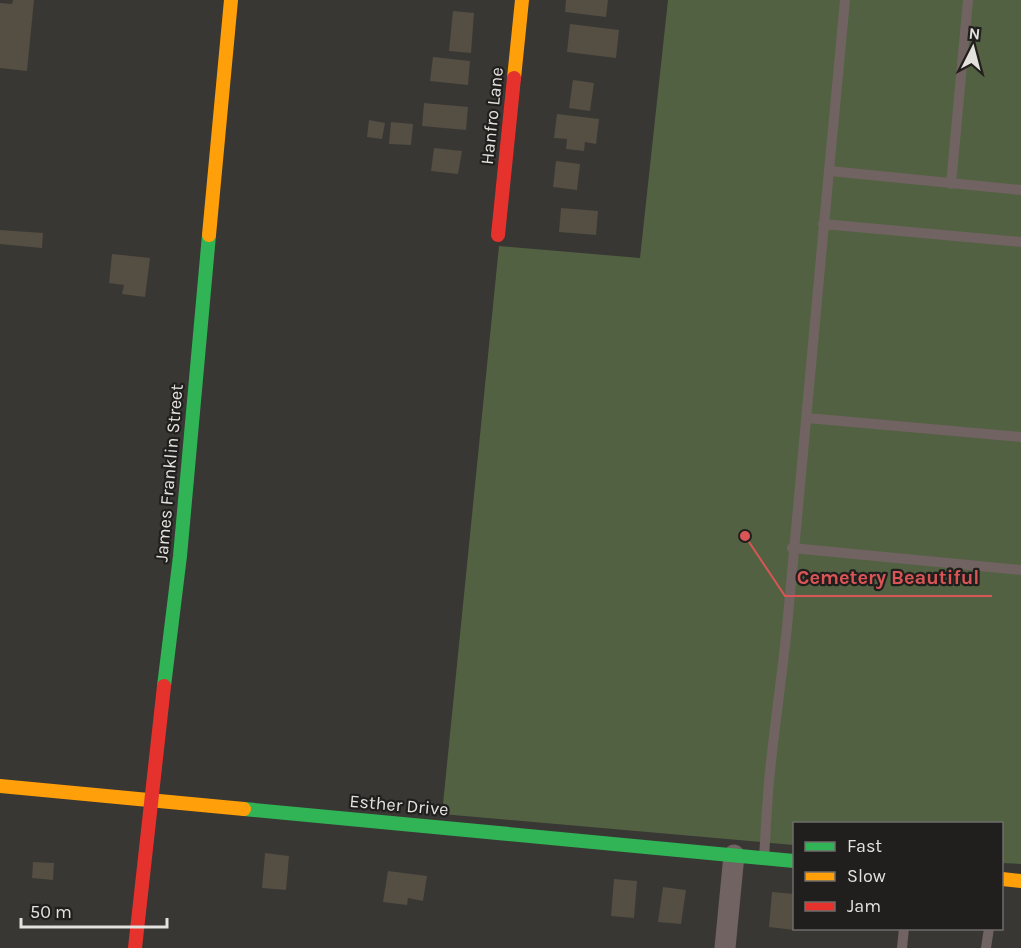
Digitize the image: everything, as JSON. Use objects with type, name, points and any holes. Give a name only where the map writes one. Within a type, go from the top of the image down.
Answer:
[{"type":"street","name":"James Franklin Street","points":[[135,948],[150,799],[180,556],[231,0]]},
{"type":"street","name":"Hanfro Lane","points":[[498,235],[522,0]]},
{"type":"street","name":"Esther Drive","points":[[0,786],[793,861]]},
{"type":"street","points":[[725,948],[734,855]]},
{"type":"street","points":[[1003,879],[1021,881]]},
{"type":"lane","points":[[764,858],[770,773],[807,418],[845,0]]},
{"type":"lane","points":[[951,184],[968,0]]},
{"type":"lane","points":[[830,171],[1021,190]]},
{"type":"lane","points":[[823,224],[1021,242]]},
{"type":"lane","points":[[807,418],[1021,436]]},
{"type":"lane","points":[[792,548],[1021,570]]},
{"type":"lane","points":[[902,948],[904,930]]},
{"type":"lane","points":[[986,948],[988,930]]},
{"type":"green space","points":[[668,0],[1021,0],[1021,864],[1003,863],[1003,822],[793,822],[793,845],[442,814],[499,246],[640,258]]},
{"type":"building","points":[[13,0],[34,0],[27,71],[0,68],[0,3],[12,4]]},
{"type":"building","points":[[566,0],[608,0],[606,17],[565,12]]},
{"type":"building","points":[[453,11],[474,13],[471,53],[449,51]]},
{"type":"building","points":[[570,24],[619,30],[616,58],[567,52]]},
{"type":"building","points":[[433,57],[470,61],[468,85],[430,81]]},
{"type":"building","points":[[573,80],[594,83],[590,111],[569,108]]},
{"type":"building","points":[[424,103],[468,107],[466,130],[422,126]]},
{"type":"building","points":[[557,114],[599,119],[596,144],[585,142],[584,151],[566,149],[567,139],[554,138]]},
{"type":"building","points":[[369,120],[385,123],[382,139],[367,137]]},
{"type":"building","points":[[391,122],[413,124],[411,145],[389,144]]},
{"type":"building","points":[[434,148],[462,151],[458,174],[431,171]]},
{"type":"building","points":[[556,161],[580,164],[577,190],[553,187]]},
{"type":"building","points":[[561,208],[598,211],[596,235],[559,232]]},
{"type":"building","points":[[0,230],[43,233],[42,248],[0,244]]},
{"type":"building","points":[[112,254],[150,258],[145,297],[122,294],[124,285],[109,283]]},
{"type":"building","points":[[265,853],[289,856],[286,890],[262,888]]},
{"type":"building","points":[[33,862],[54,863],[53,880],[32,878]]},
{"type":"building","points":[[388,871],[427,876],[423,901],[408,898],[407,905],[383,902]]},
{"type":"building","points":[[614,879],[637,881],[634,918],[611,916]]},
{"type":"building","points":[[663,887],[686,890],[681,924],[658,922]]},
{"type":"building","points":[[772,892],[793,894],[793,930],[769,927]]},
{"type":"traffic: fast","points":[[164,686],[180,556],[209,235]]},
{"type":"traffic: fast","points":[[244,809],[793,861]]},
{"type":"traffic: slow","points":[[209,235],[231,0]]},
{"type":"traffic: slow","points":[[514,78],[522,0]]},
{"type":"traffic: slow","points":[[0,786],[244,809]]},
{"type":"traffic: slow","points":[[1003,879],[1021,881]]},
{"type":"traffic: jam","points":[[498,235],[514,78]]},
{"type":"traffic: jam","points":[[135,948],[164,686]]},
{"type":"place","name":"Cemetery Beautiful","points":[[745,536]]}]
